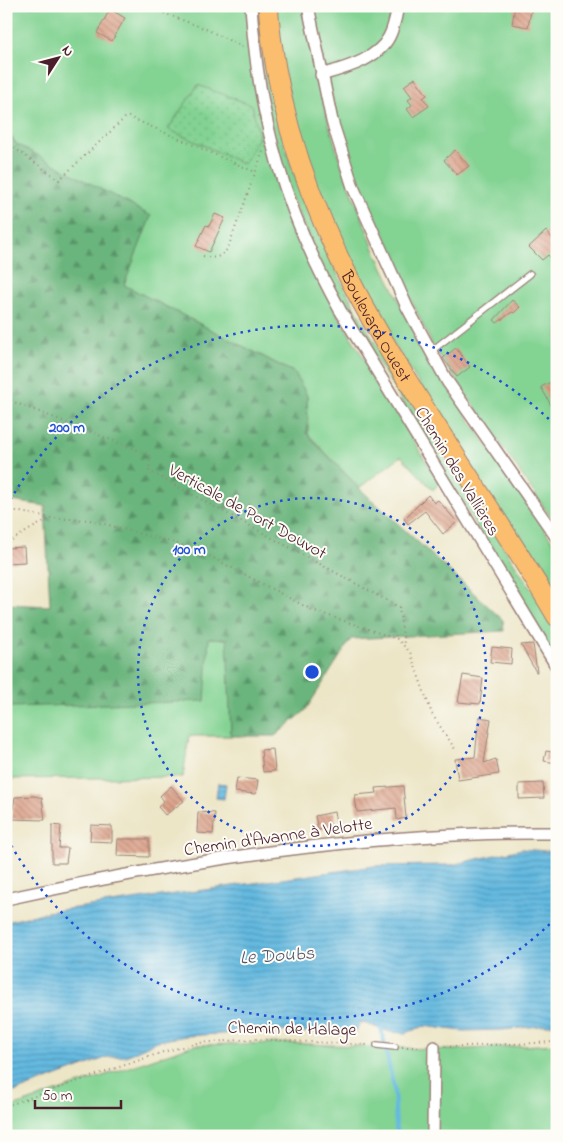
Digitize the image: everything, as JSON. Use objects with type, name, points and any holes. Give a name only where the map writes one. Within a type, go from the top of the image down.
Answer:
[{"type":"main road","name":"Boulevard Ouest","points":[[268,6],[273,57],[287,122],[308,189],[337,257],[388,351],[557,617]]},
{"type":"street","name":"Chemin des Vallières","points":[[251,6],[254,52],[272,146],[294,216],[325,283],[557,667]]},
{"type":"street","points":[[308,6],[332,120],[354,187],[388,266],[430,352],[447,381],[557,538]]},
{"type":"street","points":[[322,75],[345,68],[377,50],[389,37],[398,6]]},
{"type":"street","name":"Chemin d'Avanne à Velotte","points":[[6,899],[208,862],[350,842],[408,837],[557,833]]},
{"type":"street","points":[[433,1136],[434,1047]]},
{"type":"lane","points":[[430,352],[530,274]]},
{"type":"lane","name":"Chemin de Halage","points":[[377,1045],[395,1047]]},
{"type":"path","points":[[145,6],[206,29],[254,52]]},
{"type":"path","points":[[6,142],[59,180],[127,116],[255,172]]},
{"type":"path","points":[[203,256],[214,259],[223,254],[228,248],[263,151],[272,146]]},
{"type":"path","name":"Verticale de Port Douvot","points":[[6,399],[150,455],[149,471],[399,607],[404,645]]},
{"type":"path","points":[[6,509],[50,518],[90,520],[196,549],[312,610],[388,635],[404,645],[415,662],[432,714],[455,749]]},
{"type":"path","points":[[12,540],[50,518]]},
{"type":"path","name":"Chemin de Halage","points":[[6,1106],[163,1052],[197,1043],[254,1039],[377,1045]]},
{"type":"path","points":[[395,1047],[557,1042]]},
{"type":"green space","points":[[6,6],[247,6],[253,76],[264,135],[290,220],[339,317],[439,483],[433,490],[401,456],[359,488],[308,434],[307,396],[295,373],[124,285],[6,130]]},
{"type":"green space","points":[[255,6],[260,6],[266,63],[277,119],[314,225],[338,276],[394,375],[547,614],[557,632],[557,660],[325,274],[290,194],[269,114]]},
{"type":"green space","points":[[276,6],[304,6],[315,75],[338,155],[374,249],[426,356],[557,548],[557,602],[385,330],[322,205],[297,131],[281,55]]},
{"type":"green space","points":[[314,6],[557,6],[557,526],[433,346],[364,201],[341,135],[319,44]]},
{"type":"green space","points":[[198,85],[252,105],[259,137],[244,164],[168,129]]},
{"type":"green space","points":[[6,130],[15,143],[151,216],[124,285],[295,373],[307,396],[308,435],[359,488],[503,620],[504,631],[351,639],[305,711],[275,736],[231,736],[227,639],[209,638],[205,701],[10,707],[6,604],[50,606],[45,506],[6,500]]},
{"type":"green space","points":[[6,626],[11,707],[209,638],[228,639],[231,736],[189,736],[183,777],[7,779],[6,786]]},
{"type":"green space","points":[[284,1043],[452,1050],[557,1044],[557,1136],[6,1136],[6,1109],[194,1045]]},
{"type":"water","points":[[218,783],[226,784],[224,799],[216,798]]},
{"type":"water","name":"Le Doubs","points":[[522,849],[557,852],[557,1024],[502,1030],[462,1031],[424,1026],[406,1033],[390,1032],[361,1022],[354,1033],[268,1031],[186,1036],[157,1041],[126,1056],[108,1057],[6,1095],[6,922],[47,912],[375,866],[451,865]]},
{"type":"building","points":[[515,6],[532,6],[528,27],[512,24]]},
{"type":"building","points":[[110,9],[125,18],[112,41],[97,33]]},
{"type":"building","points":[[415,78],[427,95],[423,98],[429,106],[413,117],[407,109],[412,105],[408,100],[412,97],[404,86]]},
{"type":"building","points":[[455,150],[469,166],[457,175],[444,160]]},
{"type":"building","points":[[215,214],[225,218],[209,252],[196,246],[206,225],[209,226]]},
{"type":"building","points":[[546,231],[557,243],[557,264],[548,255],[542,260],[529,247]]},
{"type":"building","points":[[512,300],[520,307],[497,323],[494,320]]},
{"type":"building","points":[[456,348],[470,367],[457,377],[443,358]]},
{"type":"building","points":[[557,379],[557,416],[541,387]]},
{"type":"building","points":[[428,495],[434,503],[438,500],[457,522],[443,534],[425,511],[408,524],[404,519]]},
{"type":"building","points":[[24,547],[25,562],[6,563],[6,548]]},
{"type":"building","points":[[533,644],[537,672],[521,645]]},
{"type":"building","points":[[492,647],[512,649],[511,664],[490,662]]},
{"type":"building","points":[[463,675],[483,678],[480,704],[458,702]]},
{"type":"building","points":[[479,717],[491,719],[484,763],[496,759],[499,774],[458,780],[455,759],[475,757]]},
{"type":"building","points":[[273,749],[275,771],[263,772],[261,750]]},
{"type":"building","points":[[546,751],[557,753],[557,763],[544,761]]},
{"type":"building","points":[[237,778],[258,780],[256,794],[235,792]]},
{"type":"building","points":[[543,783],[544,798],[519,799],[519,784]]},
{"type":"building","points":[[171,786],[184,801],[165,815],[158,807],[164,801],[160,796]]},
{"type":"building","points":[[403,786],[406,818],[397,820],[396,808],[357,812],[355,795],[377,793],[376,788]]},
{"type":"building","points":[[35,796],[42,798],[45,820],[11,819],[15,797]]},
{"type":"building","points":[[198,812],[215,813],[213,834],[197,833]]},
{"type":"building","points":[[334,812],[337,827],[318,830],[315,816]]},
{"type":"building","points":[[52,825],[61,826],[59,848],[68,848],[66,863],[52,863]]},
{"type":"building","points":[[91,825],[112,826],[112,842],[90,841]]},
{"type":"building","points":[[118,839],[149,839],[149,857],[117,856]]},
{"type":"waterway","points":[[381,1027],[394,1089],[396,1128],[399,1136]]}]
